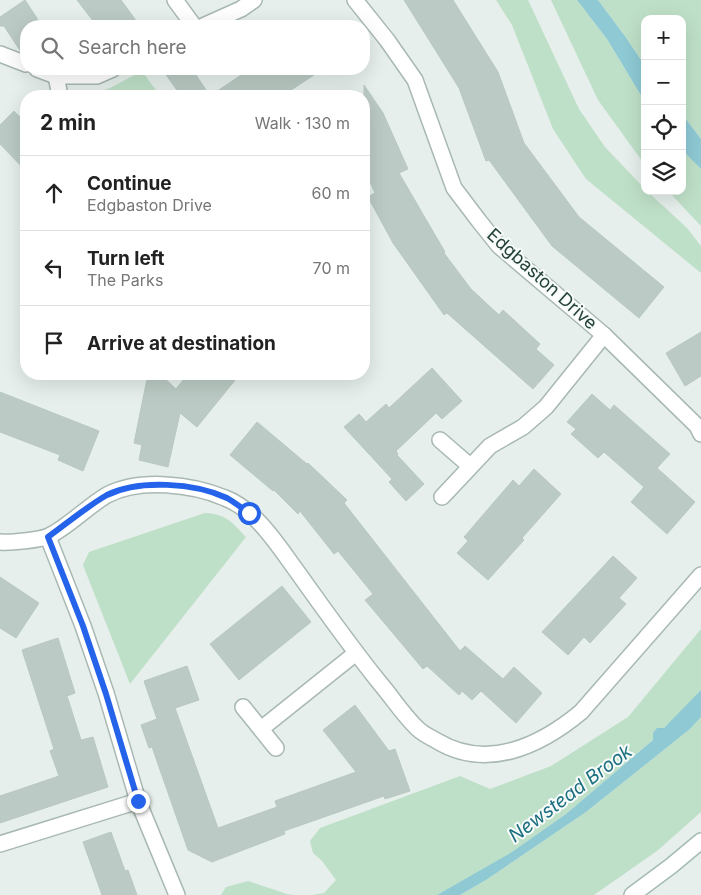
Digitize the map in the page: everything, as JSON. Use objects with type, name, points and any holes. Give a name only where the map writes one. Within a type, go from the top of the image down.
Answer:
[{"type":"street","points":[[175,0],[190,20]]},
{"type":"street","points":[[217,20],[241,9],[254,0]]},
{"type":"street","name":"Edgbaston Drive","points":[[355,0],[387,40],[415,80],[454,188],[479,221],[499,246],[604,335],[697,426],[701,434]]},
{"type":"street","points":[[0,54],[20,62]]},
{"type":"street","points":[[59,90],[56,76],[99,75]]},
{"type":"street","points":[[442,497],[490,446],[523,427],[546,406],[604,335]]},
{"type":"street","points":[[440,440],[470,466]]},
{"type":"street","points":[[0,542],[48,537],[108,495],[138,486],[168,485],[201,490],[227,498],[249,513],[271,536],[356,653],[418,730],[450,749],[479,756],[507,752],[536,743],[561,728],[581,712],[701,575]]},
{"type":"street","points":[[48,537],[86,634],[138,801],[177,894]]},
{"type":"street","points":[[261,728],[356,653]]},
{"type":"street","points":[[243,707],[276,748]]},
{"type":"street","points":[[0,844],[138,801]]},
{"type":"street","points":[[632,895],[701,841]]},
{"type":"green space","points":[[496,0],[528,0],[579,109],[605,147],[641,185],[641,195],[651,195],[687,228],[701,246],[701,273],[586,179],[553,129],[512,25]]},
{"type":"green space","points":[[551,0],[577,0],[607,39],[641,95],[641,159],[598,100]]},
{"type":"green space","points":[[598,0],[701,0],[701,139],[686,119],[686,15],[641,15],[641,60]]},
{"type":"green space","points":[[134,75],[145,75],[156,90],[104,90]]},
{"type":"green space","points":[[686,154],[701,169],[701,226],[672,195],[686,195]]},
{"type":"green space","points":[[205,513],[224,517],[246,537],[130,684],[83,565],[89,552]]},
{"type":"green space","points":[[701,629],[701,690],[685,709],[661,730],[653,733],[653,740],[566,814],[513,852],[437,895],[312,895],[324,893],[336,880],[322,861],[313,853],[310,841],[320,828],[460,776],[490,789],[551,766],[628,717]]},
{"type":"green space","points":[[701,717],[701,812],[657,851],[594,895],[460,895],[486,880],[586,812],[690,729]]},
{"type":"green space","points":[[248,881],[294,895],[221,895],[226,887]]},
{"type":"water","points":[[577,0],[598,0],[627,39],[641,60],[641,95],[607,39]]},
{"type":"water","points":[[686,119],[701,139],[701,169],[686,154]]},
{"type":"water","points":[[701,690],[701,717],[690,729],[586,812],[486,880],[460,895],[437,895],[512,852],[566,814],[653,740],[653,733],[657,728],[664,728]]},
{"type":"building","points":[[25,0],[38,20],[20,20],[20,50],[4,26],[0,26],[0,17]]},
{"type":"building","points":[[77,0],[121,0],[136,20],[92,20]]},
{"type":"building","points":[[404,0],[453,0],[498,72],[524,143],[579,217],[664,287],[639,318],[552,246],[489,160],[486,161],[459,88]]},
{"type":"building","points":[[166,75],[196,75],[206,90],[177,90]]},
{"type":"building","points":[[241,75],[314,75],[291,90],[219,90]]},
{"type":"building","points":[[370,94],[383,113],[408,169],[399,173],[444,253],[471,289],[499,315],[503,310],[540,344],[536,349],[554,365],[533,389],[447,313],[444,315],[393,243],[370,201],[370,196],[375,193],[370,182]]},
{"type":"building","points":[[14,111],[20,117],[20,165],[0,144],[0,125]]},
{"type":"building","points":[[701,332],[701,376],[685,386],[666,353]]},
{"type":"building","points":[[432,368],[462,401],[442,419],[436,413],[396,451],[397,455],[424,484],[406,501],[389,482],[392,479],[344,427],[359,414],[366,422],[386,404],[389,408]]},
{"type":"building","points":[[147,380],[166,380],[176,389],[183,380],[235,380],[197,427],[180,413],[168,467],[139,460],[142,445],[134,443]]},
{"type":"building","points":[[0,392],[99,431],[83,471],[58,460],[60,455],[0,432]]},
{"type":"building","points":[[592,394],[610,410],[614,405],[670,454],[657,468],[695,502],[667,534],[631,502],[644,487],[604,452],[598,458],[571,434],[576,429],[567,422]]},
{"type":"building","points":[[257,422],[308,463],[347,500],[344,503],[460,651],[465,646],[503,679],[514,667],[542,693],[516,723],[481,691],[472,700],[462,691],[459,695],[427,666],[423,669],[365,600],[373,594],[338,551],[334,554],[300,511],[298,514],[274,490],[230,455]]},
{"type":"building","points":[[534,469],[561,494],[522,538],[524,540],[488,580],[457,553],[468,541],[464,537],[513,480],[519,486]]},
{"type":"building","points":[[613,556],[637,578],[619,598],[626,604],[590,643],[584,637],[568,655],[542,632]]},
{"type":"building","points":[[0,577],[39,603],[16,638],[0,628]]},
{"type":"building","points":[[282,586],[311,622],[239,680],[210,644]]},
{"type":"building","points":[[58,638],[75,693],[67,696],[81,740],[93,737],[108,787],[0,823],[0,796],[59,776],[50,751],[54,749],[22,650]]},
{"type":"building","points":[[187,666],[199,700],[175,708],[218,828],[277,807],[275,801],[356,772],[323,730],[355,705],[389,751],[395,749],[410,791],[385,799],[384,796],[284,831],[285,834],[212,862],[188,850],[152,747],[149,748],[141,725],[157,719],[144,681]]},
{"type":"building","points":[[111,832],[125,871],[128,870],[137,895],[102,895],[83,842]]},
{"type":"route","points":[[138,801],[106,694],[83,626],[48,537],[108,495],[138,486],[168,485],[201,490],[227,498],[249,513]]},
{"type":"water label","name":"Newstead Brook","points":[[570,793]]}]
